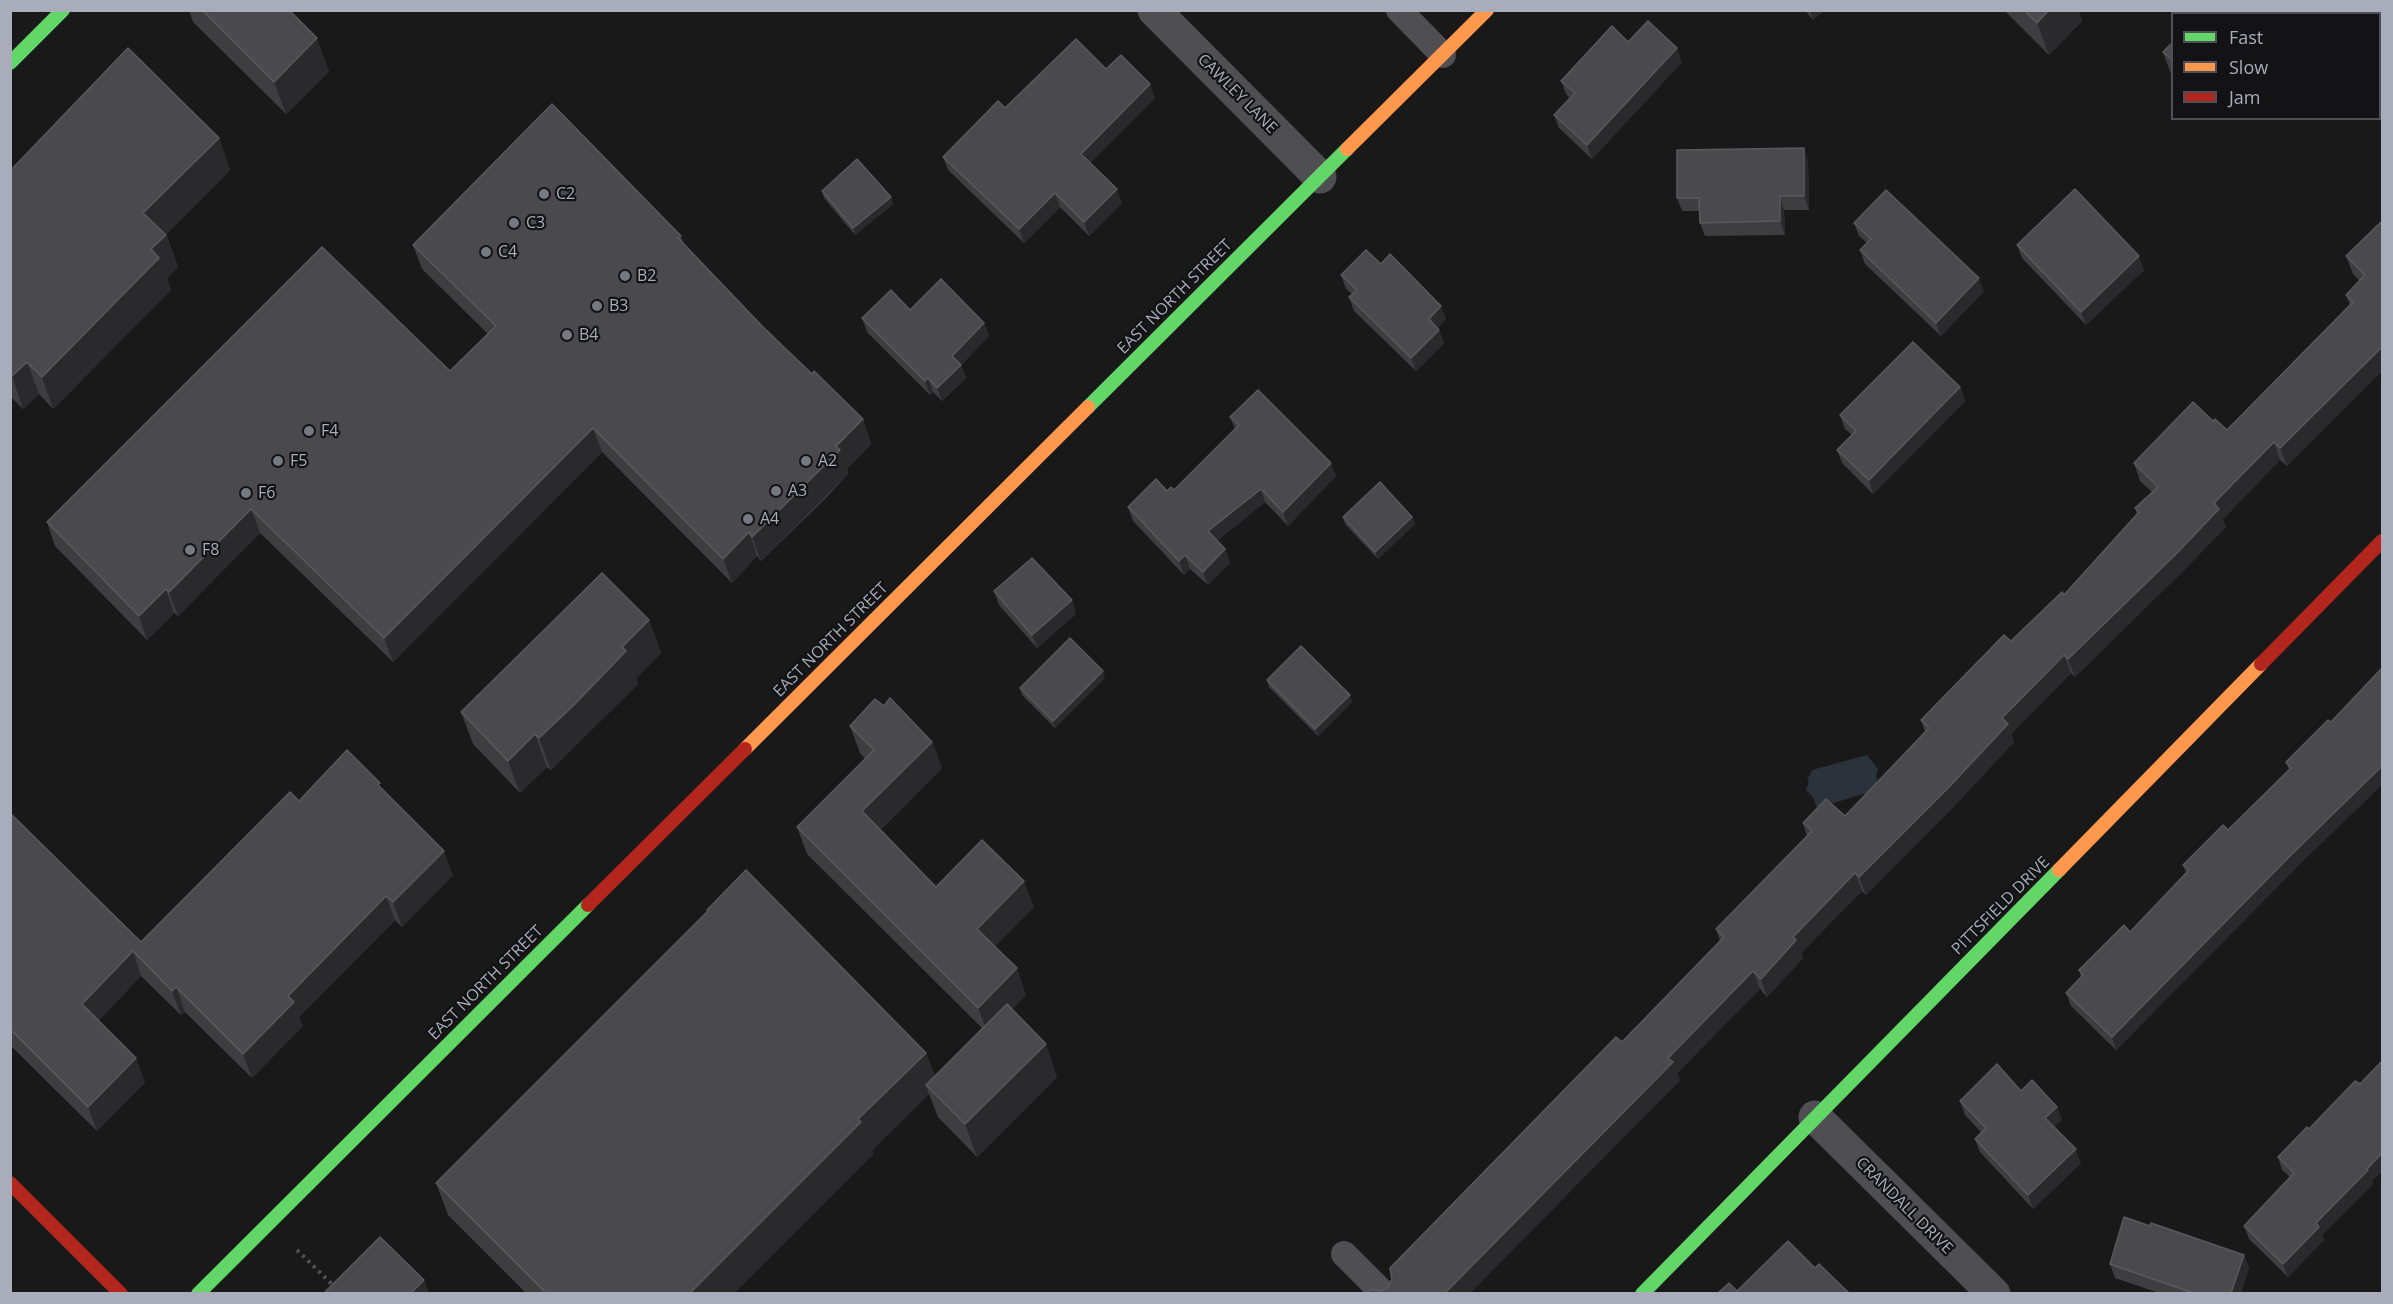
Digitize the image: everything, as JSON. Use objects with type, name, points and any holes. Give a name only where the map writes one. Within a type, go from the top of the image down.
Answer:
[{"type":"street","points":[[10,63],[63,10]]},
{"type":"street","name":"CAWLEY LANE","points":[[1154,10],[1320,177]]},
{"type":"street","name":"EAST NORTH STREET","points":[[198,1293],[1487,10]]},
{"type":"street","name":"PITTSFIELD DRIVE","points":[[1642,1293],[2382,541]]},
{"type":"street","name":"CRANDALL DRIVE","points":[[1815,1117],[1994,1293]]},
{"type":"street","points":[[10,1183],[121,1293]]},
{"type":"lane","points":[[1399,10],[1443,55]]},
{"type":"lane","points":[[1344,1254],[1384,1293]]},
{"type":"path","points":[[292,1244],[342,1293]]},
{"type":"shaded area","points":[[1867,755],[1878,769],[1876,776],[1880,789],[1817,808],[1813,797],[1806,790],[1809,782],[1807,777],[1810,776],[1812,770]]},
{"type":"building","points":[[202,10],[289,10],[317,38],[274,82]]},
{"type":"building","points":[[2024,10],[2049,10],[2037,23]]},
{"type":"building","points":[[2191,10],[2271,10],[2270,12],[2190,12]]},
{"type":"building","points":[[1648,21],[1677,48],[1587,145],[1554,115],[1575,93],[1561,81],[1612,26],[1628,42]]},
{"type":"building","points":[[1076,39],[1106,69],[1121,55],[1150,84],[1081,154],[1117,189],[1084,222],[1055,193],[1019,229],[943,157],[998,101],[1005,108]]},
{"type":"building","points":[[2171,44],[2171,59],[2163,52]]},
{"type":"building","points":[[128,48],[219,138],[143,213],[166,235],[151,249],[159,258],[42,377],[27,362],[12,376],[10,375],[10,171]]},
{"type":"building","points":[[552,104],[681,236],[678,238],[763,327],[812,374],[814,371],[863,419],[836,446],[840,450],[752,537],[749,532],[723,559],[593,428],[384,638],[251,509],[169,592],[166,589],[139,616],[47,522],[322,247],[450,371],[496,326],[413,245]]},
{"type":"building","points":[[1804,148],[1804,196],[1780,196],[1780,221],[1700,223],[1699,198],[1677,198],[1677,150]]},
{"type":"building","points":[[857,159],[891,197],[853,228],[822,191]]},
{"type":"building","points":[[2075,189],[2139,256],[2081,312],[2017,245]]},
{"type":"building","points":[[1886,190],[1979,278],[1936,323],[1860,250],[1871,239],[1854,223]]},
{"type":"building","points":[[2382,221],[2382,347],[2280,448],[2274,442],[2214,503],[2219,509],[2177,553],[2068,659],[2064,655],[2002,718],[2008,724],[1950,786],[1859,877],[1855,873],[1793,937],[1796,940],[1761,979],[1753,971],[1668,1058],[1673,1062],[1445,1293],[1367,1293],[1371,1289],[1381,1291],[1388,1287],[1392,1279],[1390,1268],[1616,1037],[1622,1042],[1724,937],[1716,929],[1812,831],[1803,823],[1826,799],[1845,816],[1929,728],[1921,720],[2004,635],[2011,641],[2062,592],[2064,595],[2139,512],[2135,508],[2158,487],[2134,463],[2193,402],[2213,421],[2215,419],[2227,430],[2353,302],[2346,295],[2365,275],[2346,256]]},
{"type":"building","points":[[1366,250],[1381,264],[1390,254],[1441,306],[1429,319],[1439,330],[1411,358],[1349,297],[1357,290],[1341,275]]},
{"type":"building","points":[[941,279],[984,323],[952,356],[961,365],[937,388],[928,378],[925,381],[862,318],[891,290],[910,310]]},
{"type":"building","points":[[1913,342],[1960,387],[1869,480],[1837,450],[1856,431],[1840,415]]},
{"type":"building","points":[[1258,390],[1331,463],[1283,512],[1261,489],[1208,531],[1225,549],[1203,572],[1185,555],[1179,561],[1128,507],[1156,479],[1167,491],[1171,487],[1174,490],[1239,425],[1230,417]]},
{"type":"building","points":[[1380,482],[1412,517],[1375,552],[1343,517]]},
{"type":"building","points":[[1032,558],[1072,600],[1032,635],[994,591]]},
{"type":"building","points":[[602,573],[649,620],[622,647],[626,651],[573,706],[539,738],[535,734],[508,761],[461,712]]},
{"type":"building","points":[[1070,638],[1103,671],[1053,721],[1020,688]]},
{"type":"building","points":[[1301,646],[1350,695],[1315,729],[1267,680]]},
{"type":"building","points":[[2382,668],[2382,766],[2112,1037],[2066,993],[2083,975],[2079,970],[2124,925],[2130,932],[2189,870],[2183,865],[2223,825],[2228,830],[2291,768],[2286,762],[2328,720],[2331,722]]},
{"type":"building","points":[[890,698],[932,742],[862,811],[936,887],[982,840],[1024,881],[977,929],[1017,968],[978,1008],[797,827],[874,750],[850,726],[875,699],[884,706]]},
{"type":"building","points":[[347,750],[380,783],[378,785],[444,851],[393,902],[386,896],[288,996],[294,1002],[243,1054],[176,987],[172,991],[133,951],[82,1004],[136,1058],[88,1107],[10,1029],[10,813],[141,942],[290,792],[299,801]]},
{"type":"building","points":[[746,870],[926,1053],[858,1119],[861,1122],[690,1293],[546,1293],[436,1183],[708,911]]},
{"type":"building","points":[[1007,1004],[1046,1044],[965,1124],[926,1085]]},
{"type":"building","points":[[2382,1061],[2382,1153],[2316,1223],[2319,1227],[2283,1264],[2244,1226],[2294,1173],[2278,1157],[2307,1127],[2309,1129],[2355,1081],[2360,1084]]},
{"type":"building","points":[[1997,1064],[2021,1091],[2032,1080],[2057,1107],[2045,1118],[2076,1149],[2028,1195],[1975,1139],[1986,1128],[1960,1101]]},
{"type":"building","points":[[2124,1217],[2150,1226],[2151,1223],[2244,1255],[2231,1293],[2193,1293],[2110,1264]]},
{"type":"building","points":[[380,1237],[424,1280],[411,1293],[324,1293]]},
{"type":"building","points":[[1788,1241],[1815,1268],[1819,1264],[1849,1293],[1718,1293],[1729,1283],[1737,1291]]},
{"type":"traffic: fast","points":[[10,63],[63,10]]},
{"type":"traffic: fast","points":[[1088,407],[1347,149]]},
{"type":"traffic: fast","points":[[1642,1294],[2059,870]]},
{"type":"traffic: fast","points":[[198,1294],[588,905]]},
{"type":"traffic: slow","points":[[1347,149],[1487,10]]},
{"type":"traffic: slow","points":[[745,749],[1088,407]]},
{"type":"traffic: slow","points":[[2059,870],[2261,664]]},
{"type":"traffic: jam","points":[[2261,664],[2382,541]]},
{"type":"traffic: jam","points":[[588,905],[745,749]]},
{"type":"traffic: jam","points":[[10,1183],[121,1294]]},
{"type":"place","name":"C2","points":[[544,194]]},
{"type":"place","name":"C3","points":[[514,223]]},
{"type":"place","name":"C4","points":[[486,252]]},
{"type":"place","name":"B2","points":[[625,276]]},
{"type":"place","name":"B3","points":[[597,306]]},
{"type":"place","name":"B4","points":[[567,335]]},
{"type":"place","name":"F4","points":[[309,431]]},
{"type":"place","name":"F5","points":[[278,461]]},
{"type":"place","name":"A2","points":[[806,461]]},
{"type":"place","name":"A3","points":[[776,491]]},
{"type":"place","name":"F6","points":[[246,493]]},
{"type":"place","name":"A4","points":[[748,519]]},
{"type":"place","name":"F8","points":[[190,550]]}]
